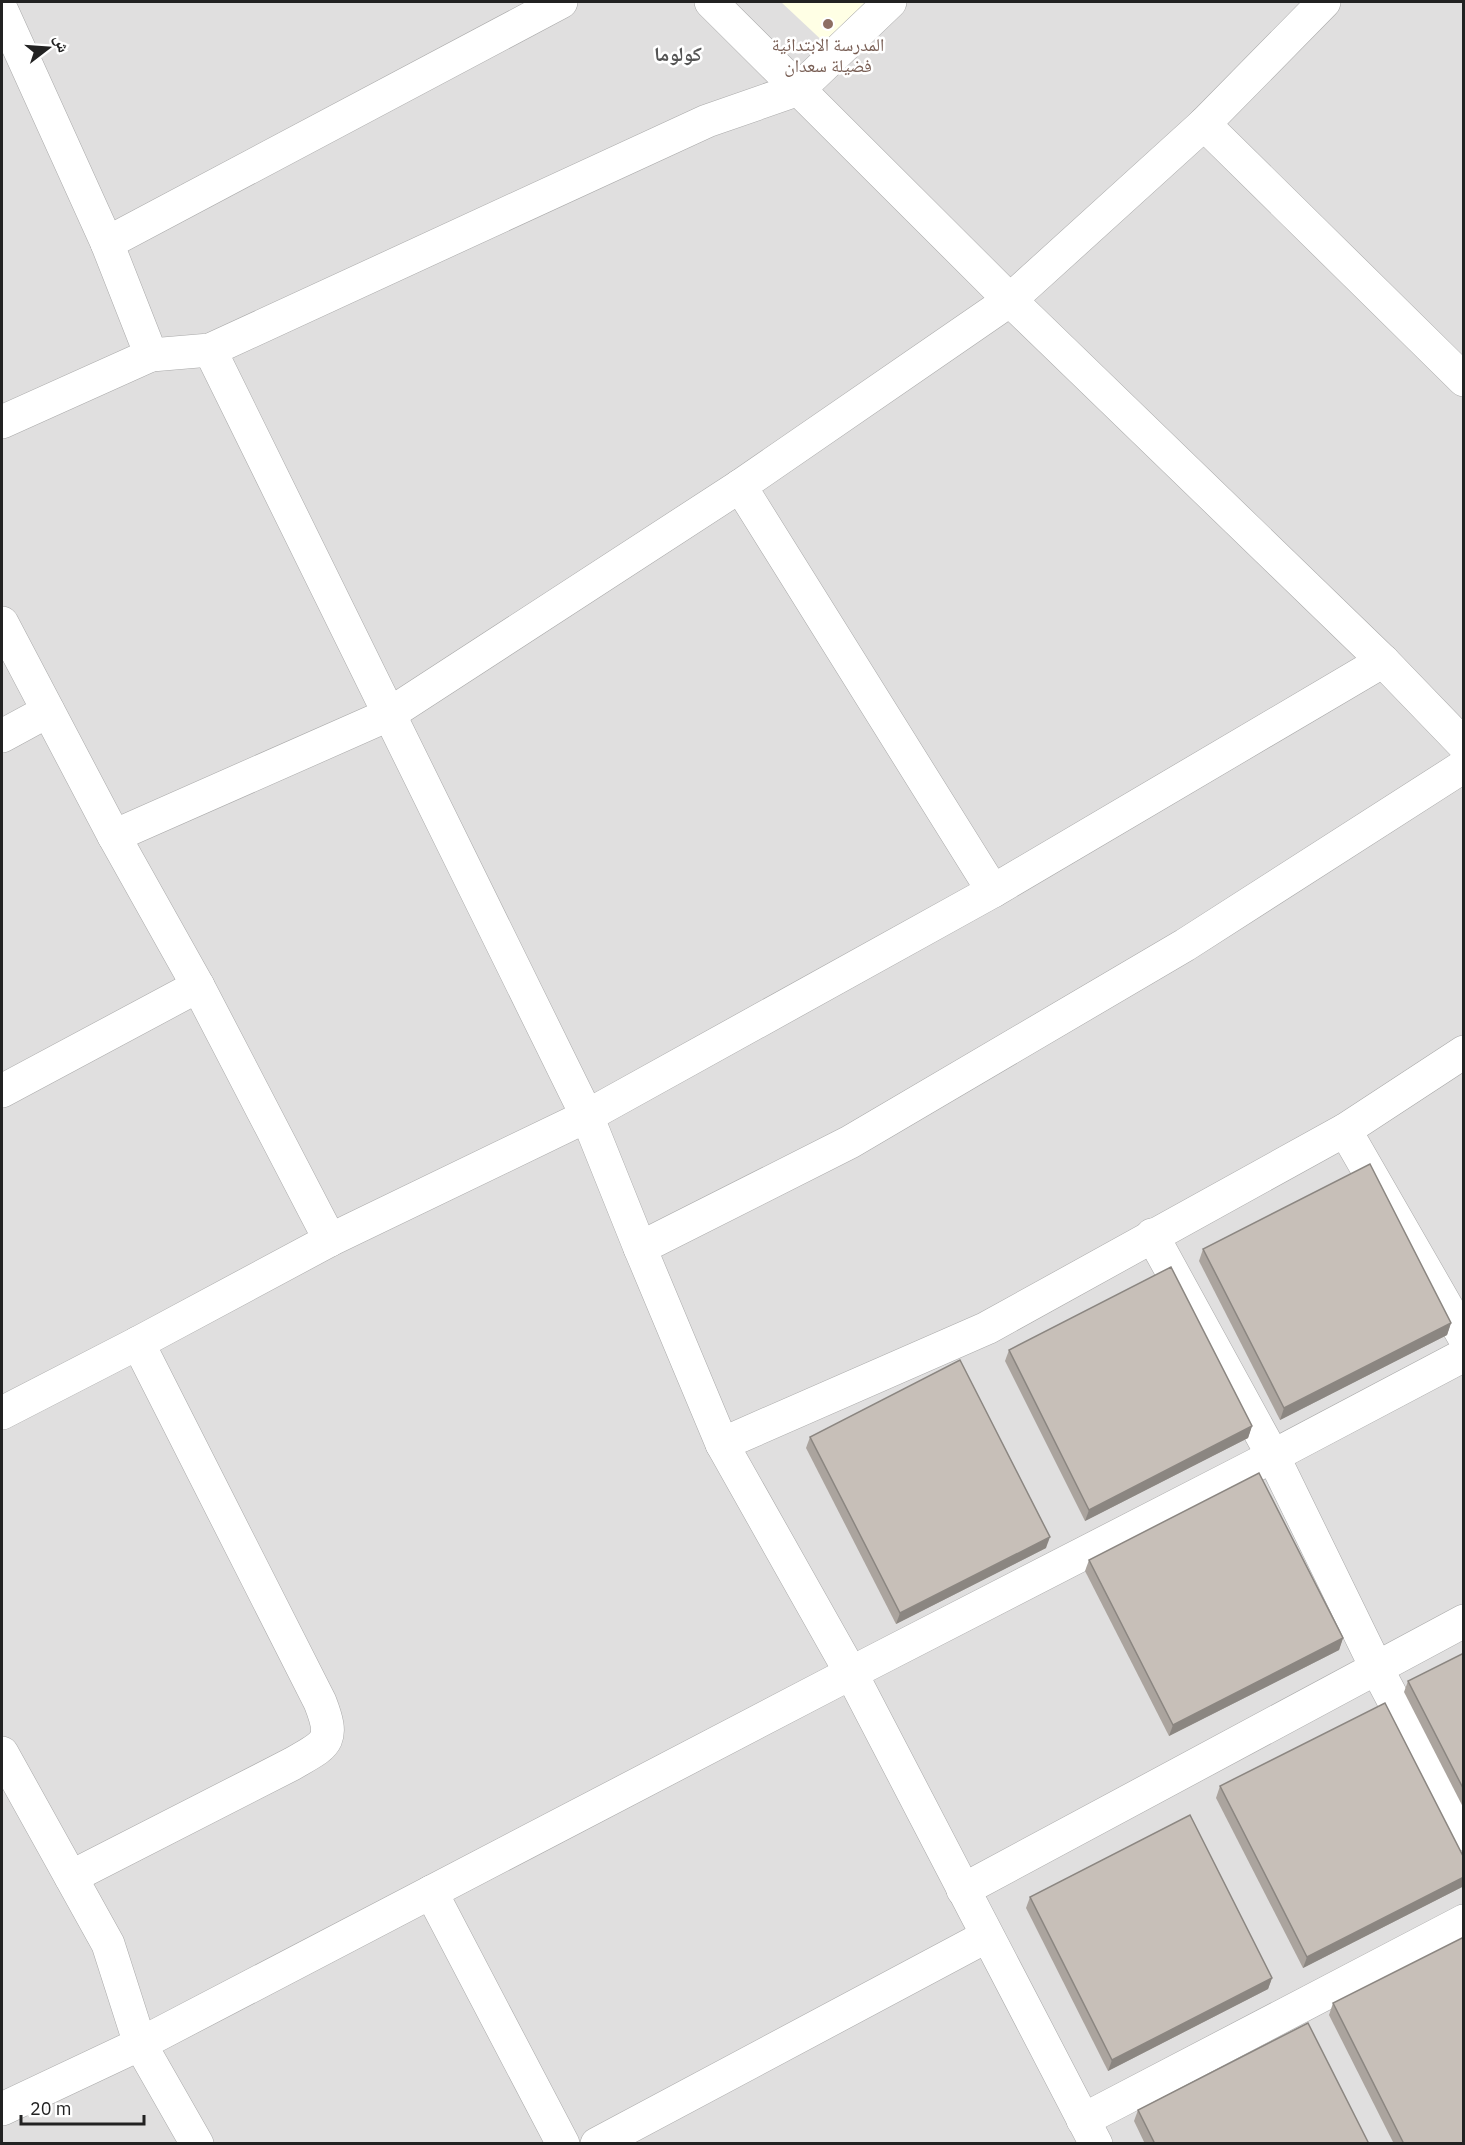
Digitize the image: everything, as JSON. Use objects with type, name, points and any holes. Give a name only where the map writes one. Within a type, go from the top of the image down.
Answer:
[{"type":"street","points":[[107,243],[561,2]]},
{"type":"street","points":[[711,2],[1010,300],[1383,661],[1464,745]]},
{"type":"street","points":[[2,422],[151,355],[210,350],[707,121],[799,89],[890,2]]},
{"type":"street","points":[[114,836],[388,715],[740,486],[1010,300],[1204,124],[1324,2]]},
{"type":"street","points":[[2,11],[107,243],[151,355]]},
{"type":"street","points":[[1204,124],[1464,380]]},
{"type":"street","points":[[210,350],[587,1116],[722,1444],[851,1673],[1089,2132],[1464,1921]]},
{"type":"street","points":[[740,486],[993,891]]},
{"type":"street","points":[[2,623],[114,836],[198,987],[330,1240]]},
{"type":"street","points":[[2,1413],[330,1240],[587,1116],[993,891],[1383,661]]},
{"type":"street","points":[[2,736],[48,711]]},
{"type":"street","points":[[640,1248],[860,1136],[1185,945],[1464,766]]},
{"type":"street","points":[[2,1091],[198,987]]},
{"type":"street","points":[[722,1444],[987,1328],[1345,1130],[1464,1052]]},
{"type":"street","points":[[1345,1130],[1464,1337]]},
{"type":"street","points":[[1152,1235],[1273,1456],[1377,1669],[1464,1834]]},
{"type":"street","points":[[71,1877],[292,1764],[321,1747],[327,1737],[328,1722],[320,1702],[138,1343]]},
{"type":"street","points":[[2,2109],[140,2044],[1464,1355]]},
{"type":"street","points":[[963,1890],[1464,1621]]},
{"type":"street","points":[[2,1753],[108,1944],[140,2044],[196,2144]]},
{"type":"street","points":[[431,1892],[562,2144]]},
{"type":"street","points":[[597,2144],[987,1936]]},
{"type":"shaded area","points":[[2,2],[1463,2],[1463,2143],[2,2143]]},
{"type":"shaded area","name":"المدرسة الابتدائية فضيلة سعدان","points":[[781,2],[871,2],[829,47]]},
{"type":"building","points":[[1370,1164],[1451,1323],[1284,1408],[1203,1249]]},
{"type":"building","points":[[1171,1267],[1252,1426],[1089,1510],[1009,1350]]},
{"type":"building","points":[[960,1360],[1050,1537],[900,1613],[810,1437]]},
{"type":"building","points":[[1259,1473],[1343,1638],[1173,1725],[1089,1560]]},
{"type":"building","points":[[1464,1653],[1464,1790],[1408,1681]]},
{"type":"building","points":[[1385,1703],[1464,1858],[1464,1877],[1307,1957],[1220,1786]]},
{"type":"building","points":[[1190,1815],[1272,1978],[1112,2060],[1030,1897]]},
{"type":"building","points":[[1464,1937],[1464,2144],[1404,2144],[1333,2003]]},
{"type":"building","points":[[1308,2023],[1369,2144],[1155,2144],[1138,2110]]},
{"type":"place","name":"المدرسة الابتدائية فضيلة سعدان","points":[[828,24]]},
{"type":"district","name":"كولوما","points":[[678,53]]}]
